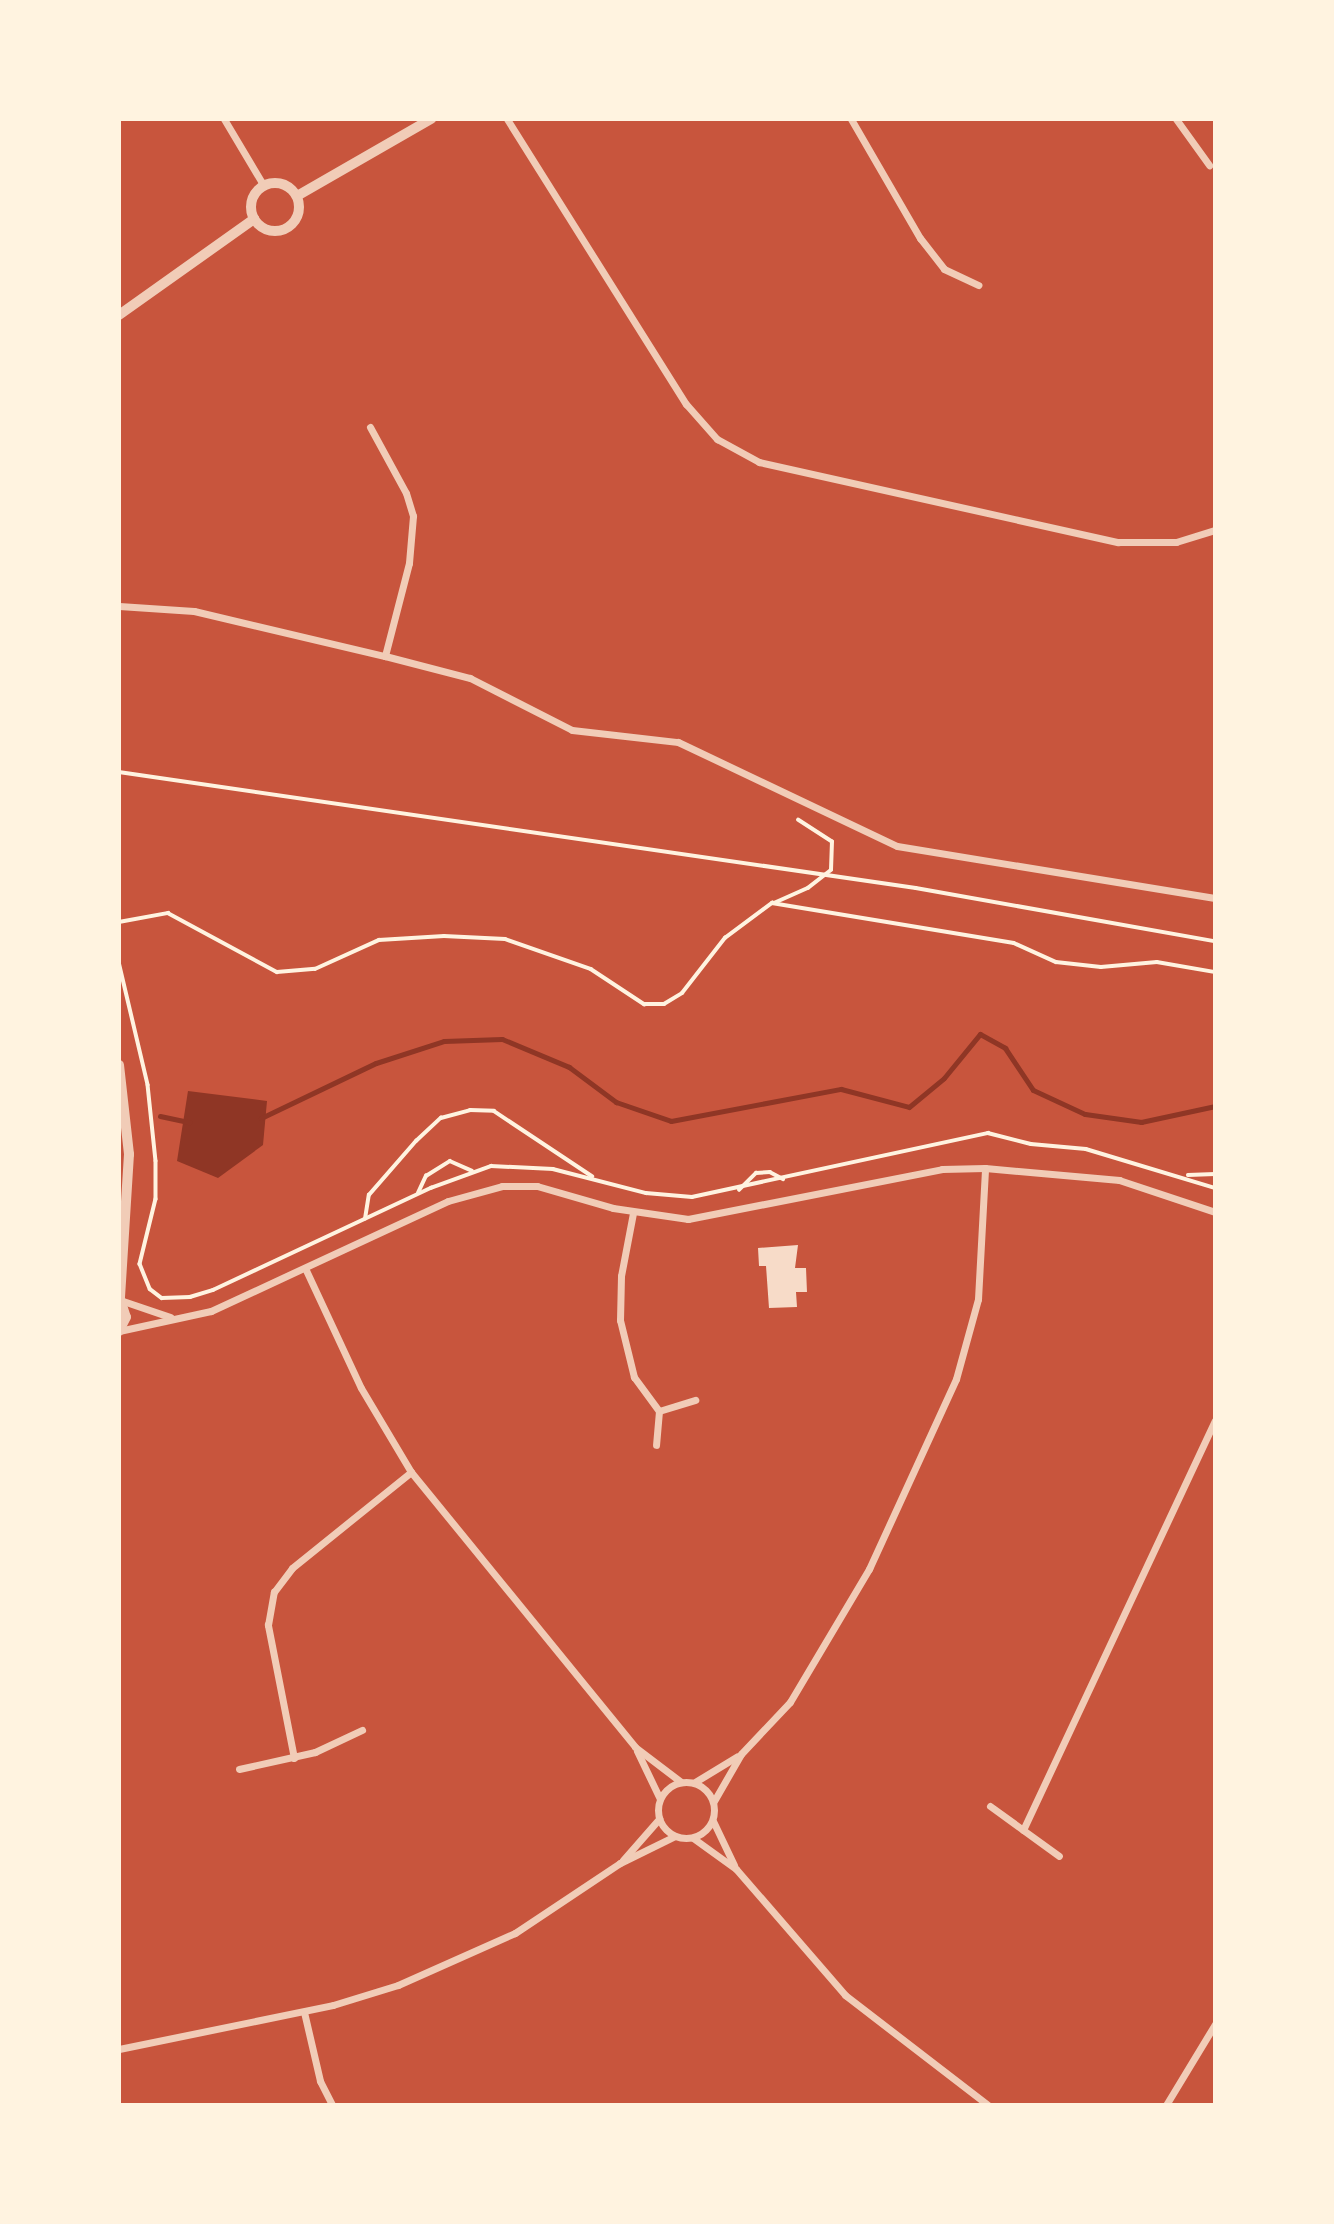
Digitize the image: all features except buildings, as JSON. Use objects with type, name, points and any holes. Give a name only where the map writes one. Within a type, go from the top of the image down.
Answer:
[{"type":"street","points":[[224,119],[264,186]]},
{"type":"street","points":[[297,196],[431,119]]},
{"type":"street","points":[[506,119],[686,404],[717,439],[760,462],[1118,542],[1176,542],[1215,530]]},
{"type":"street","points":[[851,119],[920,238],[944,269],[978,285]]},
{"type":"street","points":[[1176,119],[1209,165]]},
{"type":"street","points":[[279,183],[297,196],[299,211],[288,228],[274,232],[254,219],[251,202],[264,186],[279,183]]},
{"type":"street","points":[[119,316],[254,219]]},
{"type":"street","points":[[370,427],[406,493],[413,516],[409,563],[384,656]]},
{"type":"street","points":[[119,606],[194,611],[470,678],[572,730],[662,738],[694,748],[823,814],[897,846],[1215,898]]},
{"type":"street","points":[[119,1065],[129,1154],[121,1220],[121,1298],[126,1317],[119,1331]]},
{"type":"street","points":[[736,1869],[713,1821],[714,1801],[741,1754],[790,1702],[869,1569],[956,1379],[978,1299],[985,1168]]},
{"type":"street","points":[[119,1331],[211,1311],[486,1188],[537,1186],[633,1213],[688,1219],[942,1169],[985,1168],[1119,1180],[1215,1212]]},
{"type":"street","points":[[633,1213],[621,1276],[623,1342],[634,1377],[659,1411],[656,1445]]},
{"type":"street","points":[[305,1268],[360,1388],[411,1472],[635,1747],[660,1799],[659,1819],[620,1863]]},
{"type":"street","points":[[121,1298],[170,1318]]},
{"type":"street","points":[[659,1411],[695,1400]]},
{"type":"street","points":[[1023,1830],[1215,1421]]},
{"type":"street","points":[[294,1758],[268,1625],[274,1592],[292,1569],[411,1472]]},
{"type":"street","points":[[239,1769],[294,1758],[362,1730]]},
{"type":"street","points":[[635,1747],[681,1782],[695,1782],[741,1754]]},
{"type":"street","points":[[660,1799],[681,1782]]},
{"type":"street","points":[[695,1782],[714,1801]]},
{"type":"street","points":[[990,1806],[1059,1856]]},
{"type":"street","points":[[659,1819],[675,1836]]},
{"type":"street","points":[[693,1838],[713,1821]]},
{"type":"street","points":[[119,2049],[304,2012],[398,1985],[464,1959],[541,1917],[620,1863],[675,1836],[693,1838],[736,1869],[845,1995],[988,2105]]},
{"type":"street","points":[[304,2012],[320,2081],[332,2105]]},
{"type":"street","points":[[1166,2105],[1215,2024]]},
{"type":"path","points":[[119,772],[825,874],[1215,941]]},
{"type":"path","points":[[119,922],[168,913],[276,972],[315,969],[379,940],[444,936],[505,939],[591,969],[643,1004],[664,1004],[682,993],[725,938],[772,904],[808,888],[831,870],[832,842],[798,820]]},
{"type":"path","points":[[772,904],[1014,943],[1056,962],[1101,967],[1157,962],[1215,972]]},
{"type":"path","points":[[365,1219],[369,1195],[416,1141],[441,1118],[470,1110],[494,1111],[595,1178]]},
{"type":"path","points":[[418,1194],[426,1176],[450,1161],[472,1171]]},
{"type":"path","points":[[739,1190],[756,1173],[769,1172],[785,1180]]},
{"type":"path","points":[[1185,1176],[1215,1174]]},
{"type":"shaded area","points":[[188,1091],[267,1101],[263,1145],[218,1178],[177,1161]]},
{"type":"waterway","points":[[261,1118],[376,1063],[444,1041],[502,1039],[569,1067],[616,1102],[671,1121],[841,1089],[909,1107],[944,1078],[980,1034],[1005,1048],[1033,1090],[1085,1114],[1141,1122],[1215,1106]]},
{"type":"waterway","points":[[160,1116],[189,1122]]}]
